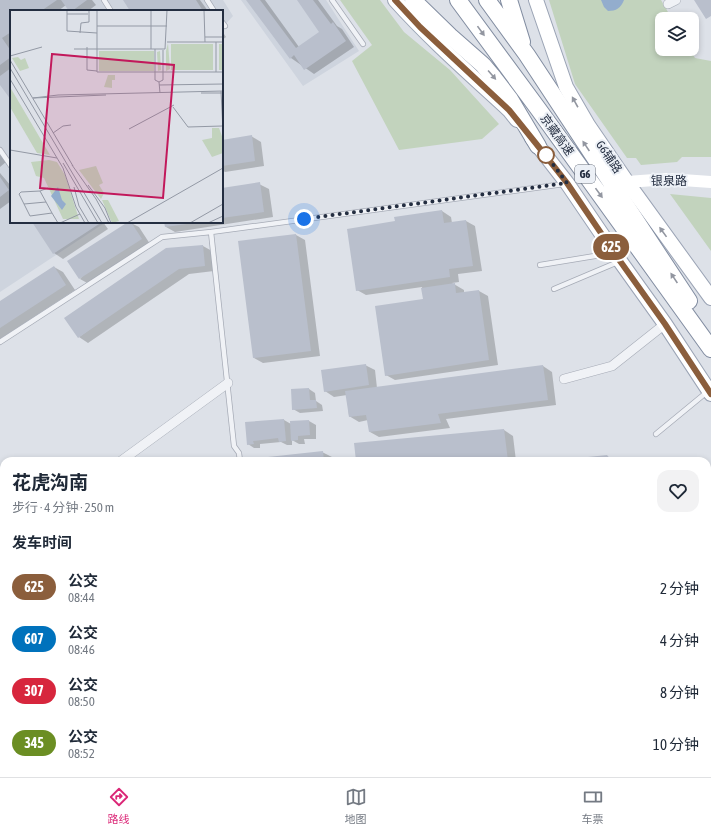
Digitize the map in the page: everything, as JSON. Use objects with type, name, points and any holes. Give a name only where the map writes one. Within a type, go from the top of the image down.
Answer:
[{"type":"highway","points":[[413,0],[450,36],[483,65],[510,99],[538,146]]},
{"type":"highway","name":"京藏高速","points":[[458,0],[711,349]]},
{"type":"highway","name":"京藏高速","points":[[487,0],[526,55],[711,334]]},
{"type":"highway","points":[[509,0],[526,55]]},
{"type":"main road","points":[[395,0],[437,43],[509,110],[538,146],[567,183],[665,324],[710,392]]},
{"type":"main road","name":"G6辅路","points":[[536,0],[566,87],[588,125],[627,182],[711,298]]},
{"type":"main road","name":"银泉路","points":[[627,182],[668,179],[711,182]]},
{"type":"street","points":[[564,379],[612,366],[665,324]]},
{"type":"street","points":[[126,457],[228,383]]},
{"type":"lane","points":[[104,0],[110,10]]},
{"type":"lane","points":[[207,0],[213,10]]},
{"type":"lane","points":[[332,0],[363,44]]},
{"type":"lane","points":[[0,150],[10,165]]},
{"type":"lane","points":[[0,342],[162,237],[211,232],[567,183]]},
{"type":"lane","points":[[211,232],[234,446],[239,453],[240,457]]},
{"type":"lane","points":[[540,265],[617,257]]},
{"type":"lane","points":[[554,289],[617,257]]},
{"type":"lane","points":[[656,434],[710,392]]},
{"type":"shaded area","points":[[0,0],[223,0],[233,16],[223,27],[223,10],[10,10],[10,223],[104,223],[0,292]]},
{"type":"shaded area","points":[[241,0],[326,0],[359,51],[303,86]]},
{"type":"green space","points":[[340,0],[380,0],[404,32],[450,70],[499,124],[482,139],[399,150],[352,61],[372,45]]},
{"type":"green space","points":[[549,0],[661,0],[668,12],[655,12],[655,56],[694,56],[695,58],[711,61],[711,157],[682,157],[677,162],[641,165],[636,158],[627,158],[575,84]]},
{"type":"green space","points":[[670,194],[711,198],[711,251]]},
{"type":"water","points":[[601,0],[624,0],[618,8],[608,11],[604,7]]},
{"type":"building","points":[[0,0],[57,0],[42,10],[10,10],[10,33],[2,38],[10,50],[10,58],[0,65]]},
{"type":"building","points":[[61,0],[87,0],[73,10],[68,10]]},
{"type":"building","points":[[123,0],[196,0],[202,10],[129,10]]},
{"type":"building","points":[[246,0],[260,0],[296,48],[319,32],[297,0],[313,0],[331,24],[333,22],[346,41],[304,70],[294,55],[290,59]]},
{"type":"building","points":[[694,0],[711,0],[711,16],[706,19]]},
{"type":"building","points":[[10,69],[10,99],[0,85],[0,76]]},
{"type":"building","points":[[252,135],[255,161],[223,166],[223,140]]},
{"type":"building","points":[[0,177],[9,190],[0,197]]},
{"type":"building","points":[[260,182],[264,212],[223,218],[223,188]]},
{"type":"building","points":[[442,210],[444,223],[466,220],[473,266],[449,269],[450,277],[356,291],[347,229],[395,221],[394,217]]},
{"type":"building","points":[[33,223],[98,223],[99,224],[53,254]]},
{"type":"building","points":[[126,223],[132,223],[142,239],[79,279],[67,261]]},
{"type":"building","points":[[164,223],[194,223],[165,227]]},
{"type":"building","points":[[296,234],[311,351],[253,358],[238,241]]},
{"type":"building","points":[[203,245],[205,266],[179,269],[78,338],[64,318],[166,248]]},
{"type":"building","points":[[54,266],[66,285],[0,328],[0,301]]},
{"type":"building","points":[[455,283],[456,293],[479,290],[489,360],[385,376],[375,306],[423,299],[421,288]]},
{"type":"building","points":[[366,364],[369,385],[324,392],[321,370]]},
{"type":"building","points":[[543,365],[548,400],[438,414],[441,423],[369,432],[366,415],[349,417],[345,391]]},
{"type":"building","points":[[309,388],[310,400],[316,400],[317,408],[292,410],[291,389]]},
{"type":"building","points":[[284,419],[286,441],[279,442],[278,438],[253,441],[254,444],[247,445],[245,422]]},
{"type":"building","points":[[309,420],[310,435],[298,436],[298,440],[291,441],[290,421]]},
{"type":"building","points":[[504,429],[508,457],[356,457],[354,443]]},
{"type":"building","points":[[323,451],[324,457],[268,457]]},
{"type":"building","points":[[607,455],[609,457],[588,457]]},
{"type":"bus line","name":"625","points":[[395,0],[420,27],[509,110],[538,146],[567,183],[665,324],[711,394]]},
{"type":"route","points":[[304,219],[567,183],[546,155]]}]
